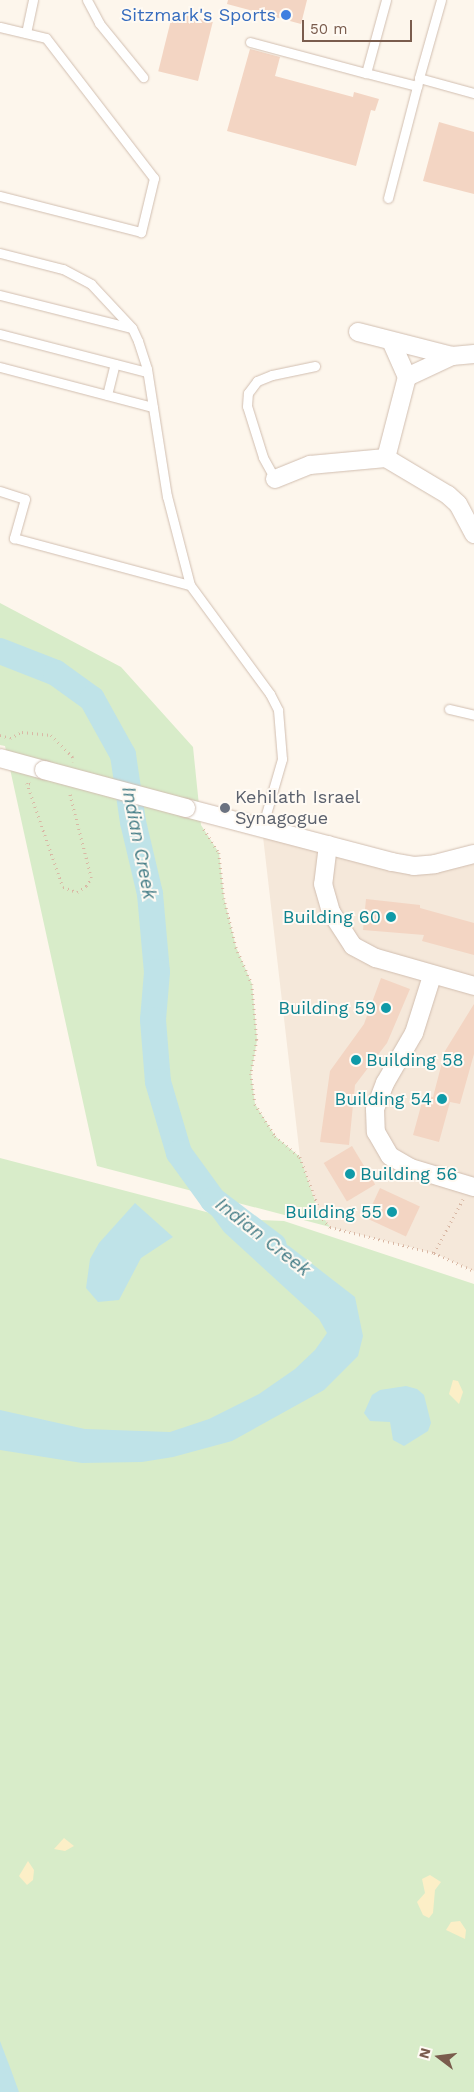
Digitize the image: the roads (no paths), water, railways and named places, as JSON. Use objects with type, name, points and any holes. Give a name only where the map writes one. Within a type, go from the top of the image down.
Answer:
[{"type":"street","points":[[358,332],[452,356],[474,354]]},
{"type":"street","points":[[386,458],[407,377],[392,342]]},
{"type":"street","points":[[407,377],[452,356]]},
{"type":"street","points":[[275,479],[310,465],[386,458],[448,495],[458,504],[474,534]]},
{"type":"street","points":[[0,758],[262,828],[414,866],[474,854]]},
{"type":"street","points":[[328,845],[323,884],[331,912],[353,946],[376,958],[432,976],[474,986]]},
{"type":"street","points":[[432,976],[414,1033],[385,1083],[375,1109],[376,1132],[390,1156],[411,1168],[472,1186]]},
{"type":"lane","points":[[26,33],[33,0]]},
{"type":"lane","points":[[88,0],[99,23],[143,77]]},
{"type":"lane","points":[[366,73],[386,0]]},
{"type":"lane","points":[[388,198],[441,0]]},
{"type":"lane","points":[[0,27],[46,38],[154,178],[141,232],[0,196]]},
{"type":"lane","points":[[250,42],[366,73],[474,93]]},
{"type":"lane","points":[[0,253],[62,269],[91,284],[132,328],[147,372],[167,496],[190,585],[270,694],[278,710],[282,759],[262,828]]},
{"type":"lane","points":[[0,295],[132,328]]},
{"type":"lane","points":[[0,334],[147,372]]},
{"type":"lane","points":[[106,395],[115,364]]},
{"type":"lane","points":[[275,479],[263,457],[247,406],[248,393],[257,382],[272,375],[315,366]]},
{"type":"lane","points":[[0,367],[153,407]]},
{"type":"lane","points":[[0,491],[25,499],[14,538],[190,585]]},
{"type":"lane","points":[[450,709],[474,715]]},
{"type":"water","points":[[135,1203],[173,1237],[141,1258],[119,1300],[98,1302],[86,1288],[90,1259],[99,1243]]},
{"type":"water","points":[[210,1213],[233,1219],[289,1246],[355,1297],[363,1336],[358,1356],[324,1390],[232,1441],[173,1457],[142,1462],[82,1463],[0,1450],[0,1410],[85,1429],[170,1432],[209,1419],[259,1394],[295,1369],[315,1350],[327,1333],[319,1319],[224,1232]]},
{"type":"water","points":[[406,1386],[417,1389],[424,1395],[431,1423],[428,1431],[404,1446],[393,1440],[390,1422],[370,1421],[364,1413],[372,1395],[380,1390]]},
{"type":"water","points":[[0,2041],[11,2070],[19,2092],[0,2092]]},
{"type":"waterway","name":"Indian Creek","points":[[0,651],[56,673],[92,699],[123,755],[133,822],[150,894],[157,972],[153,1020],[158,1082],[179,1153],[213,1200],[274,1246]]},
{"type":"place","name":"Sitzmark's Sports","points":[[286,15]]},
{"type":"place","name":"Kehilath Israel Synagogue","points":[[225,808]]},
{"type":"place","name":"Building 60","points":[[391,917]]},
{"type":"place","name":"Building 59","points":[[386,1008]]},
{"type":"place","name":"Building 58","points":[[356,1060]]},
{"type":"place","name":"Building 54","points":[[442,1099]]},
{"type":"place","name":"Building 56","points":[[350,1174]]},
{"type":"place","name":"Building 55","points":[[392,1212]]}]
